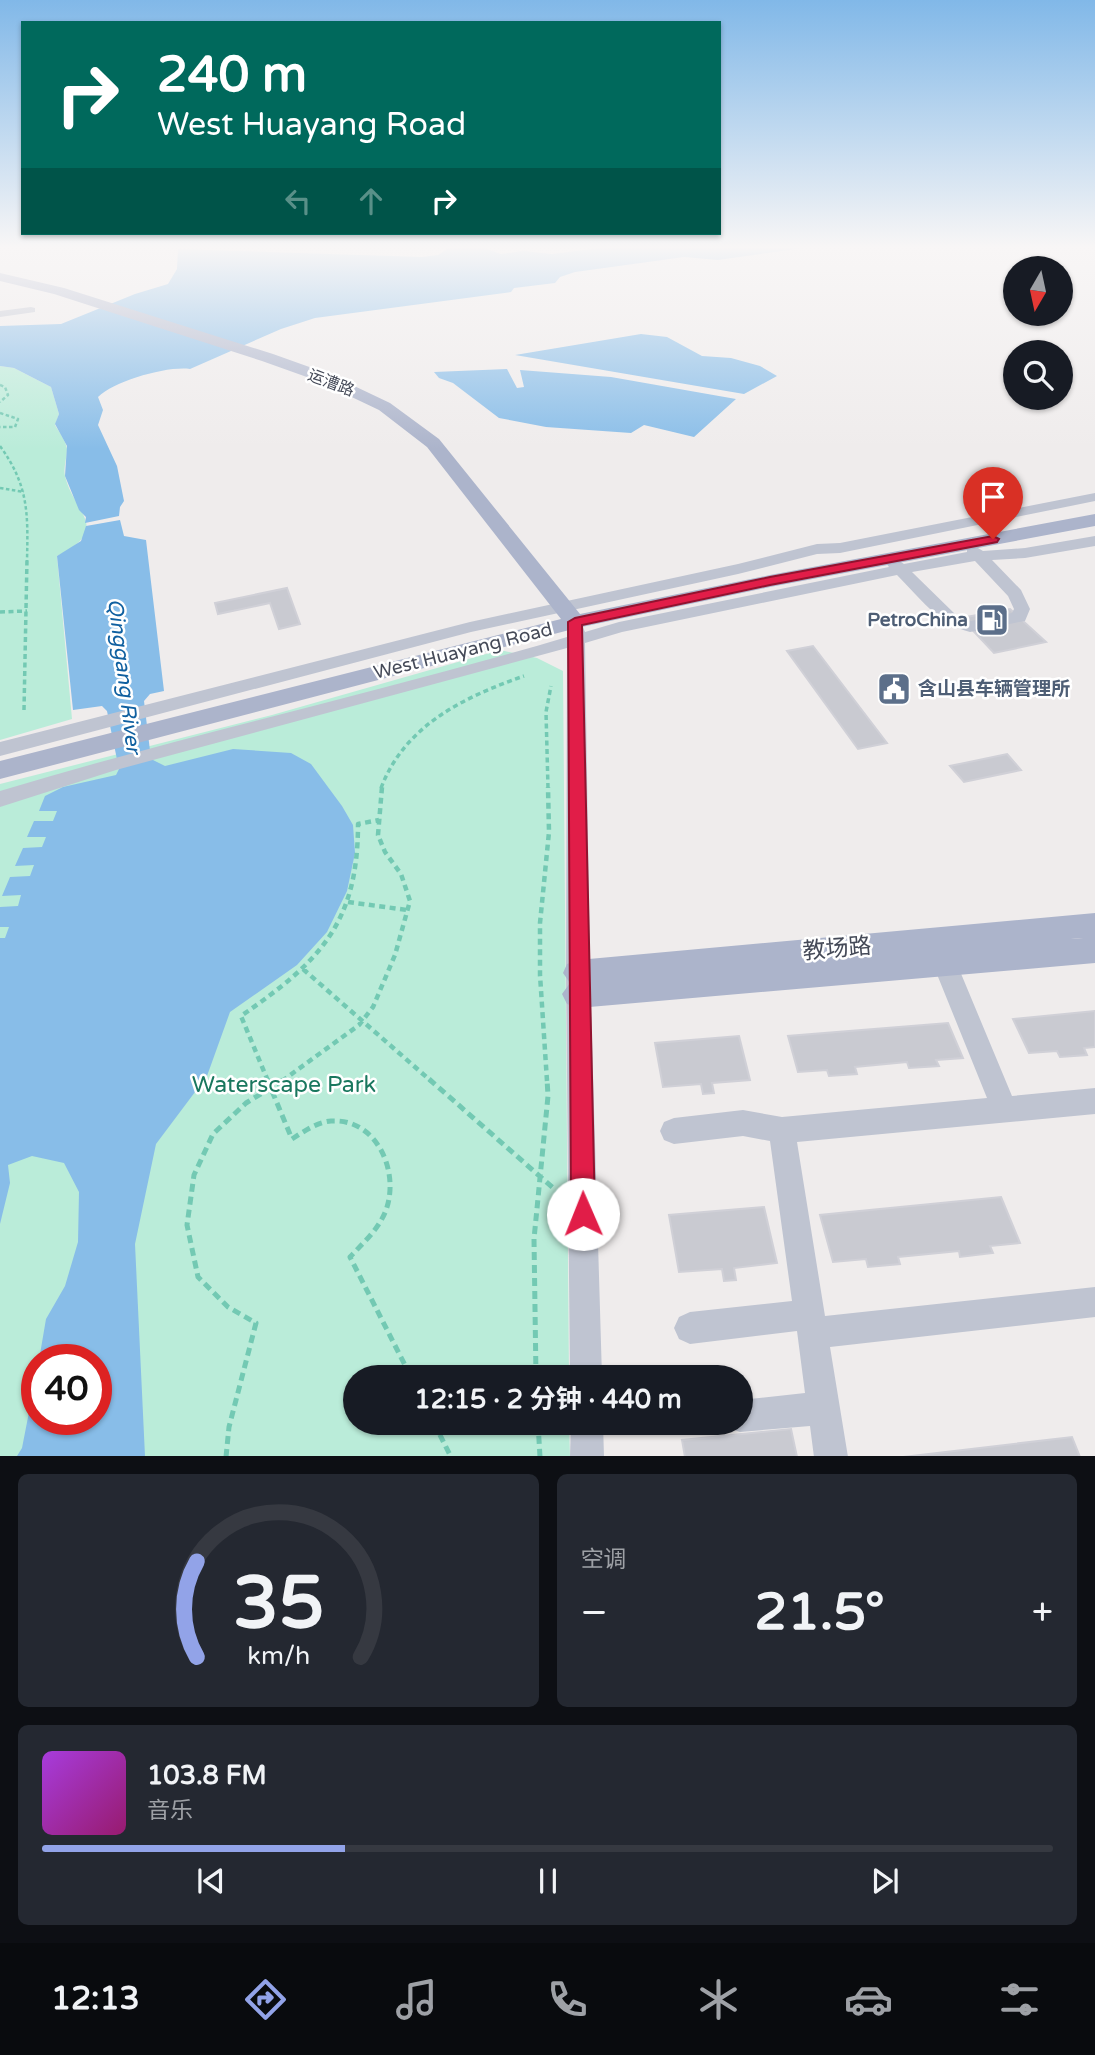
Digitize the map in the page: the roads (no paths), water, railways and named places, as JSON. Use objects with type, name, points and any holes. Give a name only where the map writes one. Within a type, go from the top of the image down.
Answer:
[{"type":"main road","name":"运漕路","points":[[124,313],[261,357],[345,387],[378,403],[433,443],[576,631]]},
{"type":"main road","name":"West Huayang Road","points":[[0,770],[576,631],[973,550],[1095,520]]},
{"type":"main road","name":"教场路","points":[[940,952],[1095,925]]},
{"type":"main road","name":"教场路","points":[[578,983],[940,952],[1095,950]]},
{"type":"street","points":[[154,732],[470,627],[738,569],[817,549],[840,548],[1095,497]]},
{"type":"street","points":[[973,550],[1025,553],[1095,541]]},
{"type":"street","points":[[894,564],[950,619],[970,627],[1019,617],[1022,609],[1015,594],[973,550]]},
{"type":"street","points":[[576,631],[578,983],[586,1365]]},
{"type":"street","points":[[0,749],[109,743]]},
{"type":"street","points":[[0,799],[109,743]]},
{"type":"street","points":[[940,952],[1005,1110]]},
{"type":"street","points":[[674,1131],[743,1123],[782,1130],[1095,1101]]},
{"type":"street","points":[[782,1130],[831,1456]]},
{"type":"street","points":[[690,1328],[811,1324],[1095,1302]]},
{"type":"street","points":[[753,1415],[824,1408]]},
{"type":"street","points":[[587,1435],[587,1456]]},
{"type":"water","points":[[88,313],[353,313],[315,318],[281,329],[190,369],[155,372],[128,380],[98,397],[103,410],[98,425],[117,466],[124,501],[119,516],[85,523],[86,517],[79,510],[65,476],[67,446],[55,424],[59,414],[51,387],[14,368],[0,366],[0,326],[61,324]]},
{"type":"water","points":[[641,334],[667,337],[702,356],[731,358],[760,366],[777,376],[744,394],[515,355]]},
{"type":"water","points":[[507,369],[517,388],[524,387],[520,370],[611,377],[736,399],[694,437],[644,425],[631,433],[546,427],[499,418],[434,372]]},
{"type":"water","name":"Qinggang River","points":[[120,520],[124,536],[146,540],[164,691],[150,694],[144,701],[151,759],[165,766],[233,749],[291,753],[311,764],[342,806],[353,825],[355,853],[347,891],[327,932],[297,965],[230,1012],[207,1076],[156,1144],[135,1244],[145,1456],[17,1456],[25,1435],[112,1435],[112,1344],[42,1344],[46,1319],[65,1286],[78,1242],[79,1192],[64,1163],[32,1156],[8,1165],[10,1183],[0,1224],[0,938],[5,938],[9,927],[0,927],[0,907],[18,906],[21,895],[2,896],[10,877],[30,876],[34,865],[15,866],[23,848],[42,847],[46,837],[27,837],[34,821],[53,821],[57,811],[39,811],[45,796],[63,787],[116,775],[119,769],[107,711],[102,706],[73,710],[57,556],[81,541],[86,526]]},
{"type":"place","name":"PetroChina","points":[[992,620]]},
{"type":"place","name":"含山县车辆管理所","points":[[894,689]]},
{"type":"park label","name":"Waterscape Park","points":[[284,1085]]}]
